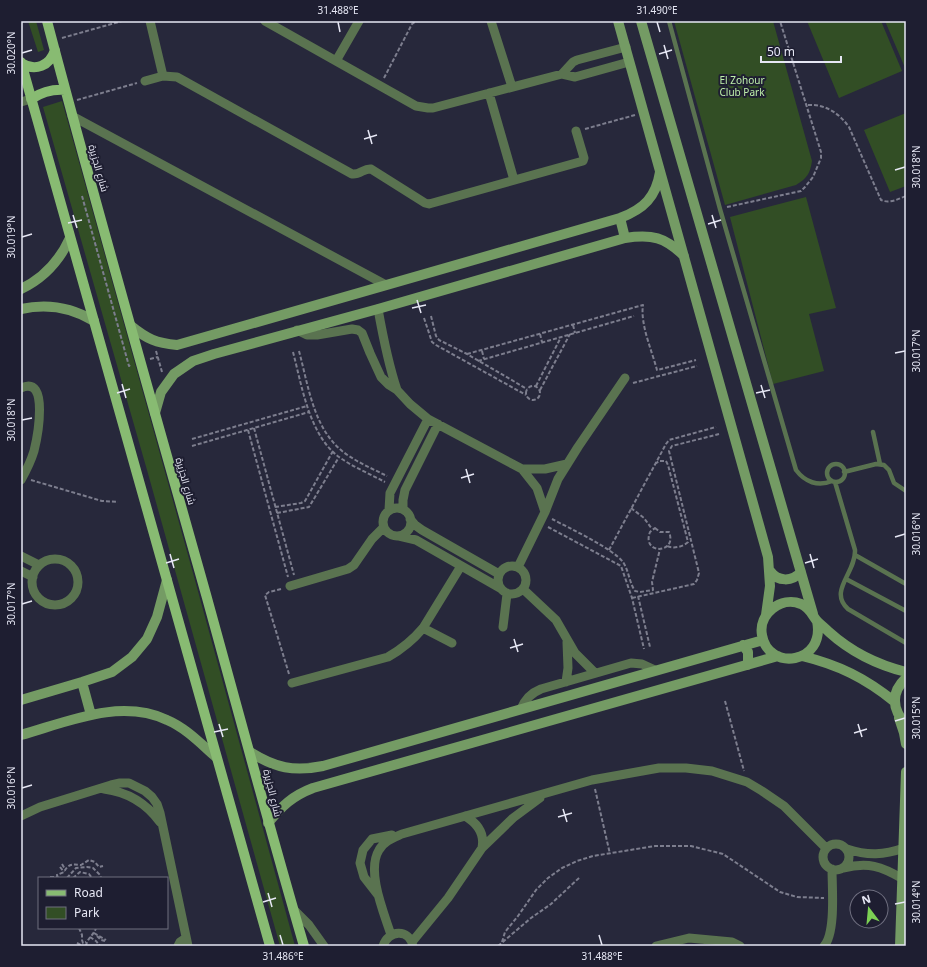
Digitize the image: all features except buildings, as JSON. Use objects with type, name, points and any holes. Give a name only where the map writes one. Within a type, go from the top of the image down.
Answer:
[{"type":"main road","name":"شارع الجزيرة","points":[[47,21],[68,102],[250,752],[268,823],[304,946]]},
{"type":"main road","points":[[21,62],[34,68],[43,66],[51,60],[53,45]]},
{"type":"main road","points":[[21,62],[270,946]]},
{"type":"main road","points":[[31,99],[51,90],[65,90]]},
{"type":"street","points":[[150,21],[163,76]]},
{"type":"street","points":[[265,21],[416,106],[428,108],[562,74],[575,77],[630,62]]},
{"type":"street","points":[[336,61],[358,21]]},
{"type":"street","points":[[491,21],[512,87]]},
{"type":"street","points":[[618,21],[768,557],[770,586],[766,615],[761,627],[763,640],[769,650],[778,656],[786,659],[794,658],[802,656],[813,647],[818,634],[815,617],[641,21]]},
{"type":"street","points":[[562,74],[573,62],[577,60],[626,47]]},
{"type":"street","points":[[145,81],[163,76],[177,77],[352,174],[359,174],[364,170],[371,169],[425,203],[429,204],[583,161],[584,158],[576,131]]},
{"type":"street","points":[[489,93],[514,180]]},
{"type":"street","points":[[21,102],[31,99]]},
{"type":"street","points":[[72,116],[386,286]]},
{"type":"street","points":[[131,326],[144,337],[160,343],[177,346],[620,218],[633,213],[644,205],[652,195],[658,183],[660,170]]},
{"type":"street","points":[[620,218],[625,238]]},
{"type":"street","points":[[155,413],[161,392],[166,385],[174,374],[193,360],[625,238],[642,235],[658,238],[674,246],[685,258]]},
{"type":"street","points":[[21,289],[42,277],[51,269],[59,259],[70,238]]},
{"type":"street","points":[[21,309],[43,306],[59,307],[75,311],[94,321]]},
{"type":"street","points":[[378,309],[385,348],[397,390]]},
{"type":"street","points":[[297,330],[307,334],[317,335],[344,330],[358,330],[364,336],[381,377],[397,390],[410,404],[428,419],[522,469],[537,488],[543,516]]},
{"type":"street","points":[[209,337],[214,354]]},
{"type":"street","points":[[518,567],[543,516],[558,479],[625,378]]},
{"type":"street","points":[[21,388],[29,386],[34,388],[38,392],[40,402],[36,440],[33,453],[22,479]]},
{"type":"street","points":[[428,419],[390,493],[389,510],[383,518],[384,527],[390,534],[416,540],[504,591],[516,594],[524,589],[526,584],[525,574],[518,567],[507,566],[502,569],[499,574],[498,584],[504,591],[503,627]]},
{"type":"street","points":[[403,509],[405,490],[438,424]]},
{"type":"street","points":[[522,469],[545,469],[567,464]]},
{"type":"street","points":[[389,510],[396,508],[403,509],[409,515],[415,526],[499,574]]},
{"type":"street","points":[[399,536],[407,532],[410,519]]},
{"type":"street","points":[[293,585],[348,569],[354,565],[372,539],[384,527]]},
{"type":"street","points":[[21,556],[39,565]]},
{"type":"street","points":[[56,559],[66,561],[73,567],[77,575],[78,584],[76,593],[70,600],[61,604],[52,605],[43,602],[36,595],[33,587],[33,577],[39,565],[47,560],[56,559]]},
{"type":"street","points":[[292,682],[388,657],[407,644],[423,628],[461,566]]},
{"type":"street","points":[[21,571],[33,577]]},
{"type":"street","points":[[770,571],[776,578],[785,580],[794,578],[801,572]]},
{"type":"street","points":[[21,700],[112,672],[132,658],[147,639],[155,623],[167,580]]},
{"type":"street","points":[[524,589],[556,620],[567,641],[595,674]]},
{"type":"street","points":[[766,615],[771,609],[785,602],[801,604],[808,608],[815,617],[845,645],[877,663],[906,672]]},
{"type":"street","points":[[423,628],[452,643]]},
{"type":"street","points":[[250,752],[263,761],[298,770],[323,766],[763,640]]},
{"type":"street","points":[[566,682],[568,662],[567,641]]},
{"type":"street","points":[[743,645],[748,652],[748,665]]},
{"type":"street","points":[[268,823],[278,811],[294,797],[312,788],[778,656]]},
{"type":"street","points":[[802,656],[822,661],[855,675],[878,689],[894,702]]},
{"type":"street","points":[[521,709],[526,699],[533,693],[631,663],[642,664],[655,670]]},
{"type":"street","points":[[906,678],[899,685],[894,702],[906,744]]},
{"type":"street","points":[[82,682],[91,715]]},
{"type":"street","points":[[21,735],[91,715],[122,710],[145,712],[168,720],[188,732],[216,757]]},
{"type":"street","points":[[899,717],[906,725]]},
{"type":"street","points":[[323,766],[328,784]]},
{"type":"street","points":[[380,896],[364,877],[360,863],[363,850],[372,839],[402,834],[592,780],[659,768],[686,768],[712,771],[747,782],[784,806],[826,848]]},
{"type":"street","points":[[900,946],[906,772]]},
{"type":"street","points":[[21,816],[40,808],[103,788],[122,793],[147,807],[160,822],[187,942],[180,942],[178,946]]},
{"type":"street","points":[[383,946],[387,938],[397,933],[408,937],[412,944],[448,898],[482,848],[513,818],[548,793]]},
{"type":"street","points":[[464,816],[474,822],[480,830],[484,840],[482,848]]},
{"type":"street","points":[[391,935],[375,877],[374,863],[379,850],[389,840],[402,834]]},
{"type":"street","points":[[843,868],[849,859],[847,850],[844,846],[833,844],[826,848],[824,851],[823,860],[828,867],[832,869],[836,870],[862,865],[880,867],[903,879]]},
{"type":"street","points":[[847,850],[875,855],[894,852],[904,848]]},
{"type":"street","points":[[824,946],[832,928],[832,869]]},
{"type":"street","points":[[293,909],[309,925],[324,946]]},
{"type":"street","points":[[656,946],[689,938],[714,939],[732,942],[740,946]]},
{"type":"lane","points":[[669,21],[720,209],[796,470],[799,475],[812,483],[822,484],[833,482],[838,482],[843,478],[844,472],[838,465],[834,465],[829,468],[827,474],[829,480],[833,482],[854,545],[855,555],[853,564],[840,592],[840,599],[843,604],[906,643]]},
{"type":"lane","points":[[873,432],[880,464]]},
{"type":"lane","points":[[844,472],[880,464],[887,467],[894,483],[906,491]]},
{"type":"lane","points":[[855,555],[906,584]]},
{"type":"lane","points":[[846,579],[906,611]]},
{"type":"path","points":[[53,45],[122,21]]},
{"type":"path","points":[[380,86],[412,24],[416,21]]},
{"type":"path","points":[[720,209],[801,191],[806,187],[815,173],[822,156],[808,105],[780,21]]},
{"type":"path","points":[[68,102],[145,81]]},
{"type":"path","points":[[808,105],[824,107],[845,121],[881,200],[884,202],[889,202],[906,196]]},
{"type":"path","points":[[576,131],[644,112]]},
{"type":"path","points":[[467,354],[643,305],[642,312],[658,376]]},
{"type":"path","points":[[431,316],[436,336],[439,340],[467,354],[527,389]]},
{"type":"path","points":[[478,361],[634,316]]},
{"type":"path","points":[[424,318],[432,342],[526,395],[530,400],[536,400],[540,396],[540,390],[570,334]]},
{"type":"path","points":[[573,325],[575,332]]},
{"type":"path","points":[[540,334],[542,342]]},
{"type":"path","points":[[536,386],[562,336]]},
{"type":"path","points":[[153,340],[166,385]]},
{"type":"path","points":[[436,345],[439,340]]},
{"type":"path","points":[[482,350],[484,359]]},
{"type":"path","points":[[299,351],[317,417],[330,438],[349,456],[395,484]]},
{"type":"path","points":[[293,352],[309,412],[322,438],[339,457],[395,484]]},
{"type":"path","points":[[657,370],[696,360]]},
{"type":"path","points":[[620,387],[697,366]]},
{"type":"path","points":[[526,395],[527,389],[531,386],[536,386]]},
{"type":"path","points":[[536,386],[540,390]]},
{"type":"path","points":[[192,439],[307,406]]},
{"type":"path","points":[[192,446],[309,412]]},
{"type":"path","points":[[609,550],[669,440],[716,427]]},
{"type":"path","points":[[254,428],[277,513],[293,585]]},
{"type":"path","points":[[248,430],[293,585]]},
{"type":"path","points":[[632,598],[694,584],[697,580],[699,573],[670,451],[672,446],[719,434]]},
{"type":"path","points":[[275,507],[305,501],[333,451]]},
{"type":"path","points":[[277,513],[309,507],[339,457]]},
{"type":"path","points":[[654,465],[659,461],[666,462],[668,465],[688,542],[685,545],[676,547],[669,548],[667,546]]},
{"type":"path","points":[[22,479],[102,502],[118,502]]},
{"type":"path","points":[[631,508],[644,518],[652,529]]},
{"type":"path","points":[[543,516],[609,550],[623,562],[631,585],[635,591],[640,592],[653,590],[652,582],[660,549]]},
{"type":"path","points":[[543,516],[621,566],[632,598],[644,649]]},
{"type":"path","points":[[656,528],[660,532],[669,532],[671,540],[667,546],[660,549],[653,548],[649,542],[648,535],[652,529],[656,528]]},
{"type":"path","points":[[292,682],[266,595],[269,592],[293,585]]},
{"type":"path","points":[[638,596],[650,647]]},
{"type":"path","points":[[725,701],[747,782]]},
{"type":"path","points":[[592,780],[610,854]]},
{"type":"path","points":[[502,942],[505,932],[536,890],[548,878],[562,868],[577,861],[594,856],[655,846],[691,846],[723,854],[780,892],[797,897],[832,898]]},
{"type":"path","points":[[50,877],[58,877],[59,874],[64,872],[70,864],[81,865],[87,860],[95,862],[99,867],[103,866]]},
{"type":"path","points":[[62,864],[65,869]]},
{"type":"path","points":[[60,867],[64,872]]},
{"type":"path","points":[[68,877],[76,868],[87,867],[93,868],[101,877]]},
{"type":"path","points":[[74,877],[80,872],[89,874],[91,877]]},
{"type":"path","points":[[498,946],[530,918],[551,904],[580,877]]},
{"type":"path","points":[[79,929],[83,943],[86,942]]},
{"type":"path","points":[[96,929],[96,934],[101,940],[105,940]]},
{"type":"path","points":[[77,943],[85,946],[90,937],[96,934]]},
{"type":"path","points":[[90,937],[100,946]]},
{"type":"green space","points":[[28,21],[36,21],[44,50],[38,52]]},
{"type":"green space","name":"El Zohour Club Park","points":[[674,21],[773,21],[812,161],[809,172],[803,180],[796,185],[725,205]]},
{"type":"green space","points":[[807,21],[881,21],[902,71],[839,98]]},
{"type":"green space","points":[[885,21],[906,21],[906,70]]},
{"type":"green space","points":[[62,101],[295,946],[280,946],[147,470],[43,107]]},
{"type":"green space","points":[[906,113],[906,186],[890,192],[864,130]]},
{"type":"green space","points":[[806,197],[836,308],[809,314],[824,371],[773,384],[730,217]]}]
